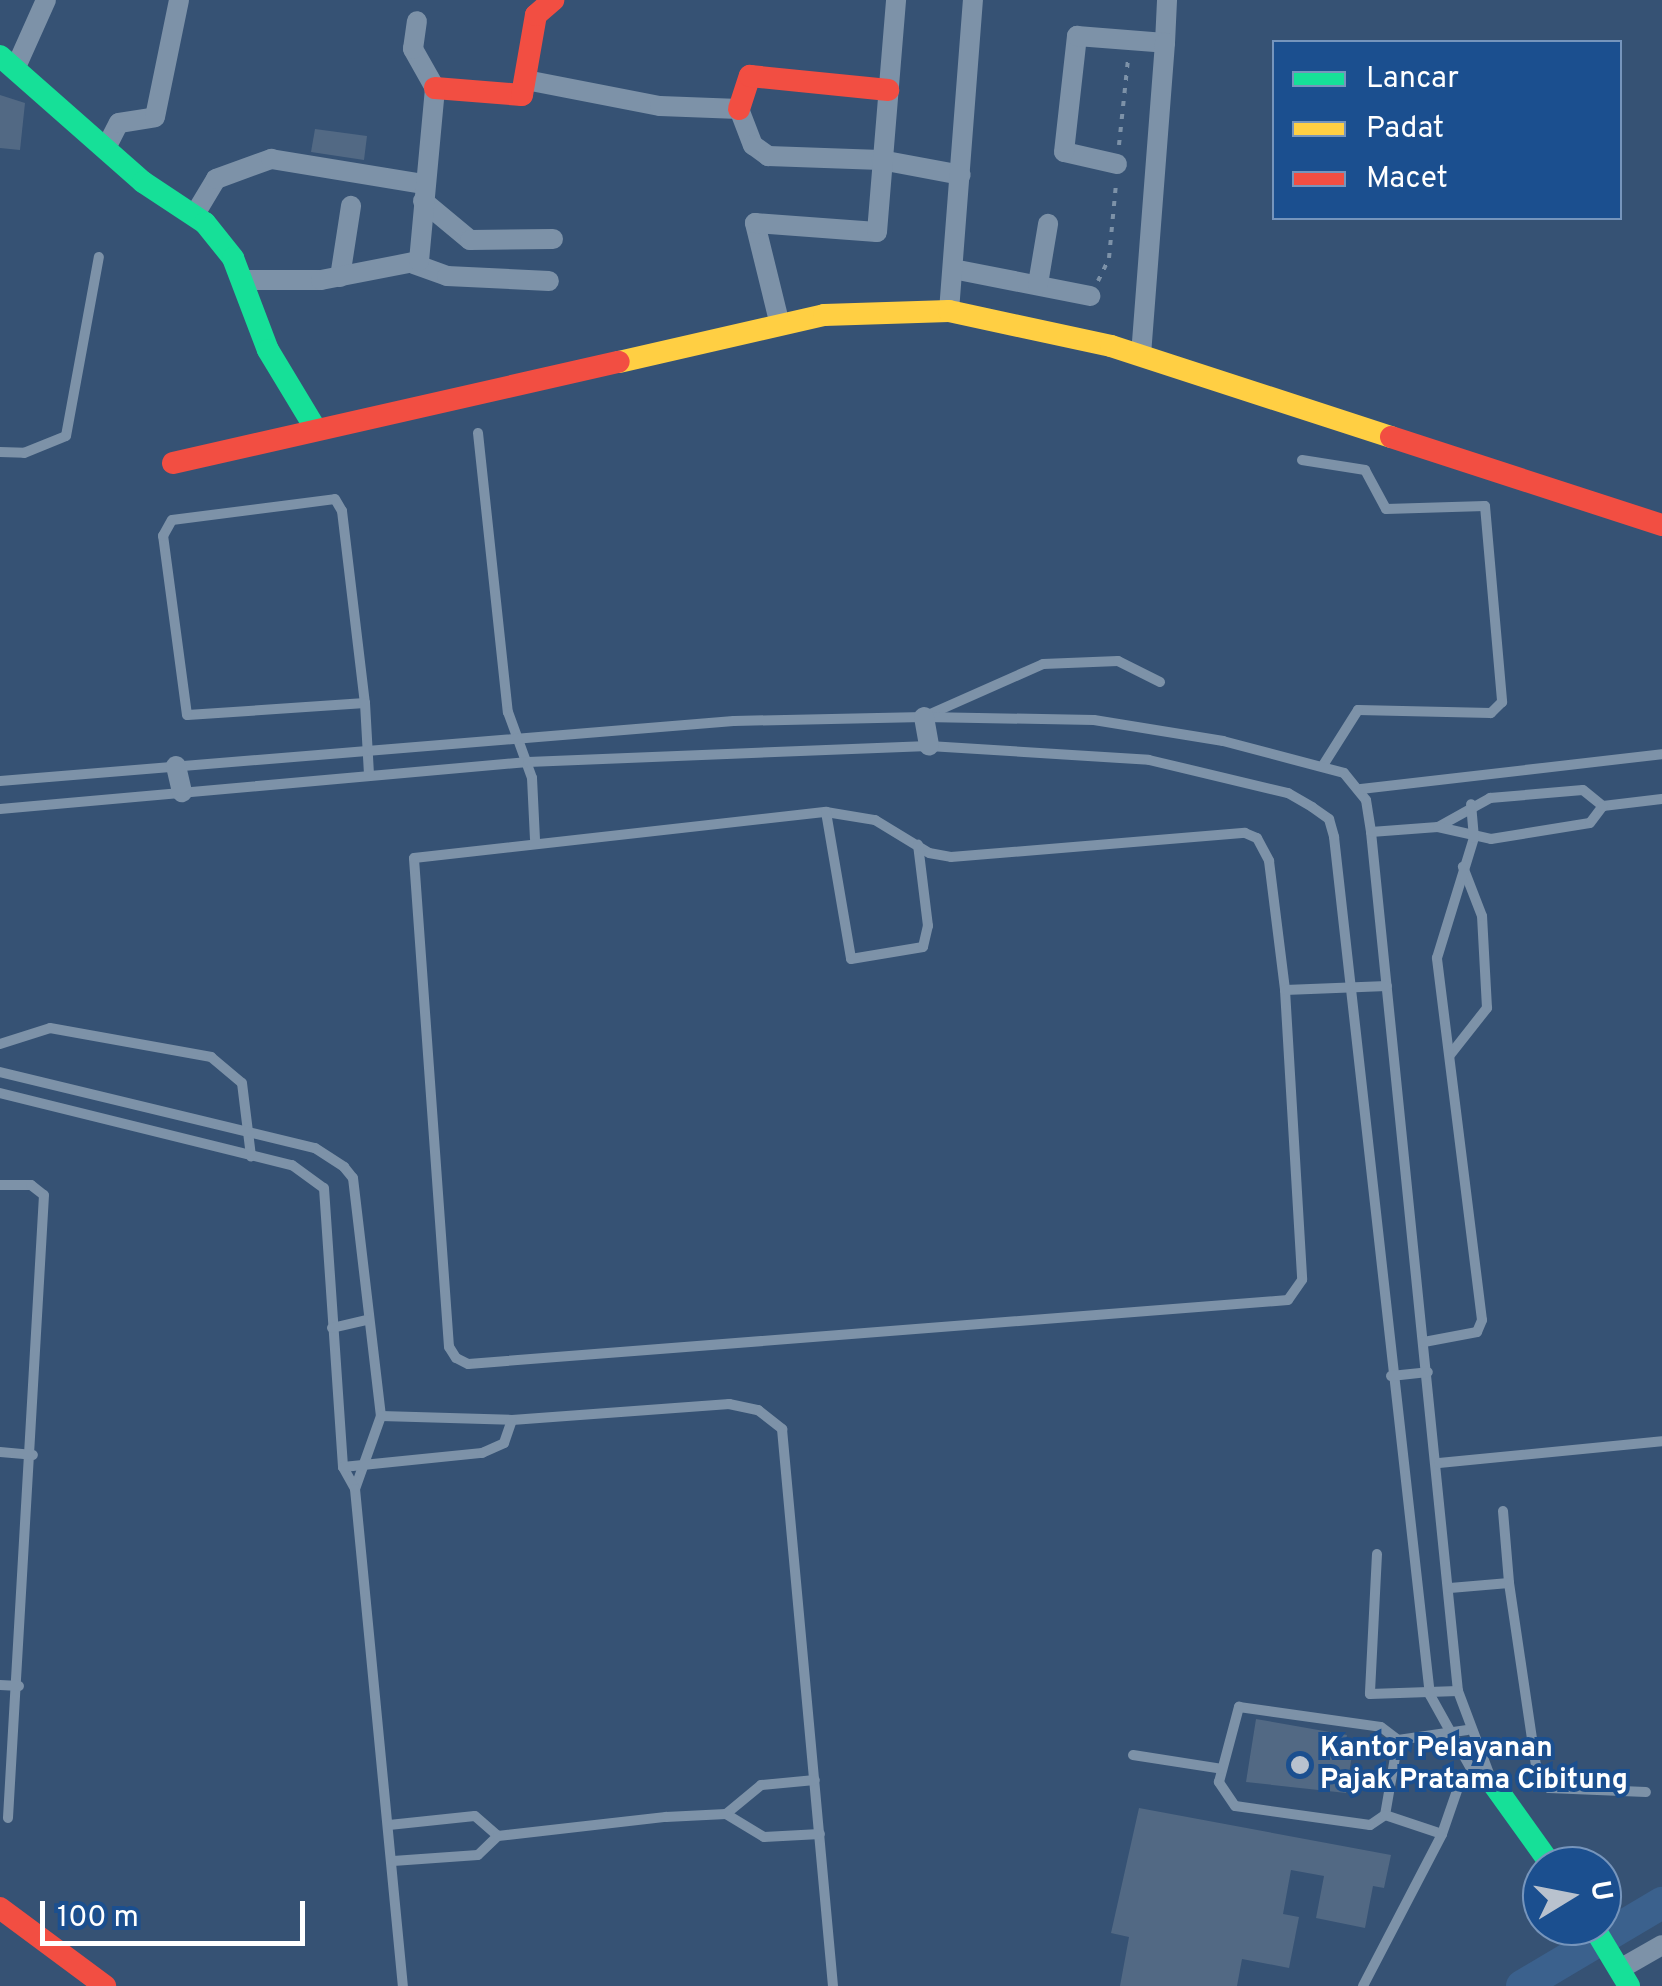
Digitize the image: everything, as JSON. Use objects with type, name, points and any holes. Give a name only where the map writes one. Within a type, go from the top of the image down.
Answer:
[{"type":"street","points":[[46,0],[8,62],[106,148],[194,214],[244,280],[268,350],[316,428]]},
{"type":"street","points":[[106,148],[119,123],[155,117],[179,0]]},
{"type":"street","points":[[435,88],[518,97],[526,80],[536,15],[554,0]]},
{"type":"street","points":[[780,325],[755,223],[874,234],[896,0]]},
{"type":"street","points":[[949,311],[973,0]]},
{"type":"street","points":[[1141,356],[1167,0]]},
{"type":"street","points":[[414,264],[435,88],[413,49],[417,21]]},
{"type":"street","points":[[1117,164],[1070,160],[1064,152],[1075,38],[1166,43]]},
{"type":"street","points":[[888,90],[750,76],[739,109],[753,144],[768,156],[881,160],[960,176]]},
{"type":"street","points":[[526,80],[660,106],[739,109]]},
{"type":"street","points":[[194,214],[216,179],[271,160],[423,193],[470,240],[553,239]]},
{"type":"street","points":[[340,277],[350,206]]},
{"type":"street","points":[[1038,284],[1048,224]]},
{"type":"street","points":[[244,280],[340,277],[414,264],[447,276],[549,281]]},
{"type":"street","points":[[952,270],[1090,296]]},
{"type":"street","points":[[173,463],[780,325],[842,314],[949,311],[1141,356],[1662,525]]},
{"type":"street","points":[[924,717],[929,746]]},
{"type":"street","points":[[176,766],[182,792]]},
{"type":"street","points":[[1484,1780],[1536,1846]]},
{"type":"street","points":[[0,1908],[105,1986]]},
{"type":"street","points":[[1605,1946],[1620,1970],[1662,1945]]},
{"type":"lane","points":[[0,452],[24,452],[66,436],[99,257]]},
{"type":"lane","points":[[478,434],[516,738],[528,762],[536,839]]},
{"type":"lane","points":[[1302,460],[1365,470],[1386,509],[1485,506],[1502,702],[1491,712],[1358,710],[1322,767]]},
{"type":"lane","points":[[364,703],[186,715],[163,536],[172,520],[335,499],[364,703],[369,774]]},
{"type":"lane","points":[[924,717],[1043,664],[1118,661],[1160,682]]},
{"type":"lane","points":[[0,781],[516,738],[924,717],[1094,720],[1322,767],[1362,790],[1662,754]]},
{"type":"lane","points":[[0,809],[528,762],[929,746],[1149,760],[1288,793],[1312,807],[1329,819],[1334,837],[1347,988],[1430,1696],[1450,1738],[1484,1780]]},
{"type":"lane","points":[[1362,790],[1371,832],[1439,1463],[1458,1691],[1467,1730],[1484,1761],[1484,1780]]},
{"type":"lane","points":[[1438,827],[1472,804],[1584,790],[1603,806]]},
{"type":"lane","points":[[1371,832],[1438,827],[1474,838],[1590,823],[1603,806],[1662,799]]},
{"type":"lane","points":[[1424,1342],[1477,1332],[1482,1320],[1437,958],[1474,838],[1472,804]]},
{"type":"lane","points":[[826,812],[851,959],[923,946],[928,926],[918,845]]},
{"type":"lane","points":[[826,812],[875,820],[918,845],[951,857],[1245,833],[1269,861],[1285,990],[1302,1280],[1288,1300],[468,1364],[449,1347],[412,861],[451,848],[826,812]]},
{"type":"lane","points":[[1450,1055],[1487,1008],[1482,916],[1463,868]]},
{"type":"lane","points":[[1285,990],[1387,986]]},
{"type":"lane","points":[[0,1044],[50,1028],[211,1057],[242,1083],[254,1136],[251,1156]]},
{"type":"lane","points":[[0,1072],[315,1148],[353,1178],[381,1416],[355,1488]]},
{"type":"lane","points":[[0,1093],[302,1168],[324,1188],[343,1467],[355,1488],[403,1986]]},
{"type":"lane","points":[[0,1185],[31,1185],[44,1195],[33,1455],[8,1818]]},
{"type":"lane","points":[[332,1328],[367,1320]]},
{"type":"lane","points":[[1391,1376],[1428,1372]]},
{"type":"lane","points":[[381,1416],[512,1420],[728,1404],[758,1410],[782,1429],[832,1986]]},
{"type":"lane","points":[[343,1467],[493,1450],[512,1420]]},
{"type":"lane","points":[[1439,1463],[1662,1440]]},
{"type":"lane","points":[[0,1452],[33,1455]]},
{"type":"lane","points":[[1504,1510],[1510,1584],[1541,1778],[1550,1788],[1586,1794],[1646,1792]]},
{"type":"lane","points":[[1377,1554],[1367,1690],[1430,1696],[1458,1691]]},
{"type":"lane","points":[[1450,1588],[1510,1584]]},
{"type":"lane","points":[[0,1684],[19,1686]]},
{"type":"lane","points":[[1398,1740],[1385,1815],[1370,1825],[1235,1806],[1219,1782],[1239,1706],[1381,1727],[1398,1740],[1450,1738],[1467,1730]]},
{"type":"lane","points":[[1132,1755],[1222,1769]]},
{"type":"lane","points":[[1484,1761],[1484,1780]]},
{"type":"lane","points":[[1363,1986],[1442,1834],[1461,1779],[1484,1780]]},
{"type":"lane","points":[[393,1861],[478,1855],[498,1836],[726,1814],[762,1784],[815,1780]]},
{"type":"lane","points":[[726,1814],[764,1837],[820,1834]]},
{"type":"lane","points":[[1385,1815],[1442,1834]]},
{"type":"lane","points":[[389,1825],[475,1816],[498,1836]]},
{"type":"path","points":[[1090,296],[1109,258],[1130,41]]},
{"type":"building","points":[[0,95],[25,103],[20,150],[0,148]]},
{"type":"building","points":[[315,129],[367,136],[364,160],[311,152]]},
{"type":"building","name":"Kantor Pelayanan Pajak Pratama Cibitung","points":[[1256,1719],[1347,1735],[1345,1747],[1353,1748],[1346,1793],[1246,1782]]},
{"type":"building","points":[[1139,1808],[1391,1855],[1384,1888],[1373,1886],[1365,1928],[1316,1918],[1324,1876],[1291,1870],[1283,1914],[1299,1917],[1289,1968],[1242,1959],[1237,1986],[1120,1986],[1129,1937],[1111,1933]]},
{"type":"waterway","points":[[1522,1986],[1662,1903]]},
{"type":"traffic: fast","points":[[0,56],[143,182],[205,223],[233,258],[268,350],[315,428]]},
{"type":"traffic: fast","points":[[1494,1785],[1538,1846]]},
{"type":"traffic: fast","points":[[1605,1946],[1629,1986]]},
{"type":"traffic: slow","points":[[619,362],[824,315],[949,311],[1111,346],[1391,437]]},
{"type":"traffic: jam","points":[[435,88],[522,95],[536,15],[553,0]]},
{"type":"traffic: jam","points":[[739,109],[750,76],[888,90]]},
{"type":"traffic: jam","points":[[173,463],[619,362]]},
{"type":"traffic: jam","points":[[1391,437],[1662,525]]},
{"type":"traffic: jam","points":[[0,1908],[105,1986]]},
{"type":"place","name":"Kantor Pelayanan Pajak Pratama Cibitung","points":[[1300,1765]]}]
